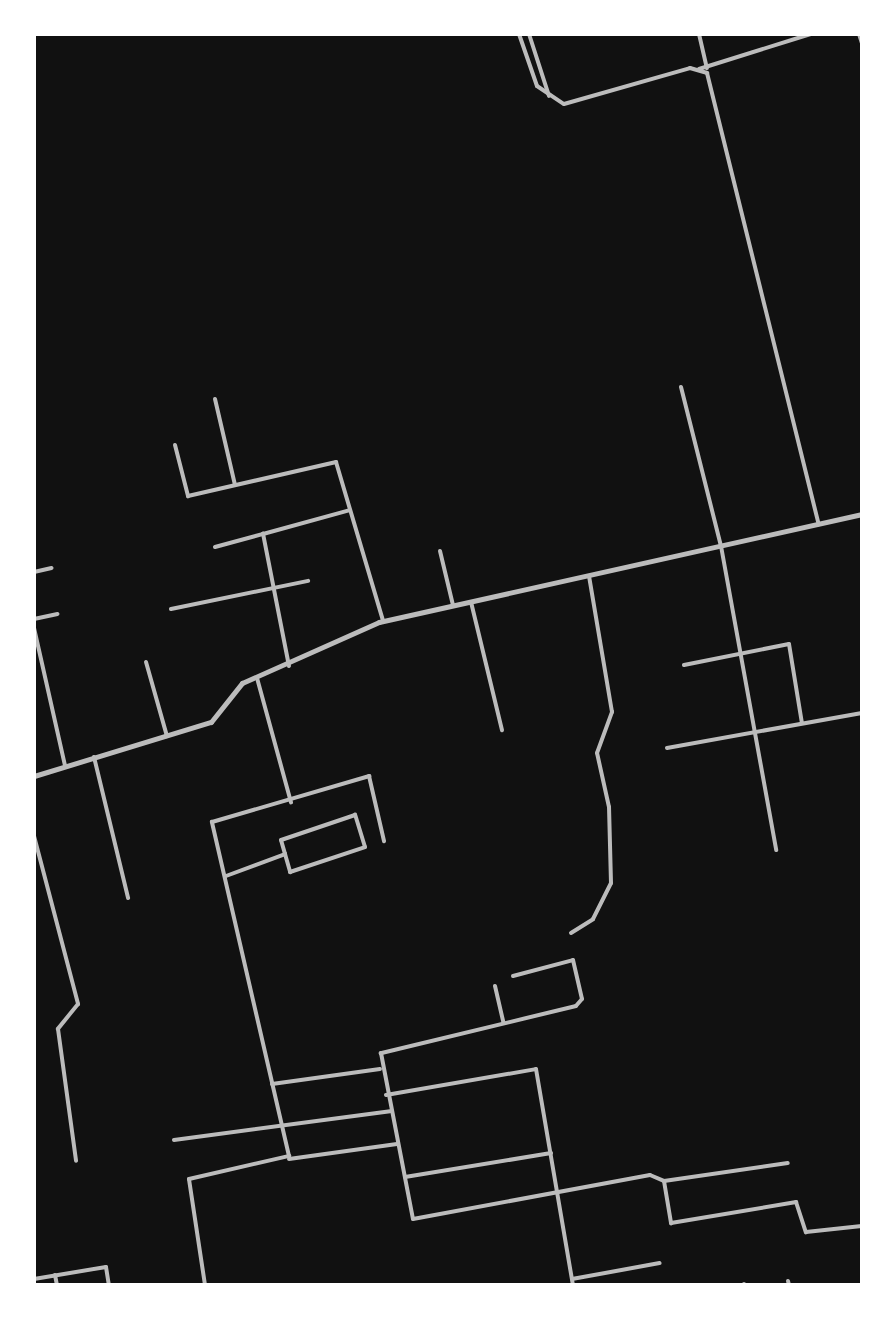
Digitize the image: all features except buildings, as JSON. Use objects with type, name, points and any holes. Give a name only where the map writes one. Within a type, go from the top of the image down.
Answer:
[{"type":"street","points":[[519,34],[532,75],[549,96],[572,103],[706,67],[811,34]]},
{"type":"street","points":[[529,34],[549,96]]},
{"type":"street","points":[[699,34],[819,524]]},
{"type":"street","points":[[859,34],[862,41]]},
{"type":"street","points":[[698,69],[709,78]]},
{"type":"street","points":[[681,387],[721,546],[776,850]]},
{"type":"street","points":[[215,399],[235,485]]},
{"type":"street","points":[[175,445],[188,496],[336,462],[383,621]]},
{"type":"street","points":[[215,547],[350,510]]},
{"type":"street","points":[[34,776],[211,722],[227,697],[257,678],[383,621],[862,514]]},
{"type":"street","points":[[263,534],[289,666]]},
{"type":"street","points":[[440,551],[453,605]]},
{"type":"street","points":[[34,572],[52,568]]},
{"type":"street","points":[[571,933],[593,919],[611,883],[609,807],[597,753],[612,712],[589,576]]},
{"type":"street","points":[[171,609],[308,581]]},
{"type":"street","points":[[471,602],[502,730]]},
{"type":"street","points":[[34,619],[57,614]]},
{"type":"street","points":[[34,628],[65,766]]},
{"type":"street","points":[[684,665],[789,644],[802,723]]},
{"type":"street","points":[[146,662],[167,736]]},
{"type":"street","points":[[257,678],[291,802]]},
{"type":"street","points":[[667,748],[862,713]]},
{"type":"street","points":[[94,757],[128,898]]},
{"type":"street","points":[[288,1159],[284,1126],[212,822],[291,802],[369,776],[384,841]]},
{"type":"street","points":[[355,815],[365,847],[290,872],[285,854],[281,840],[355,815]]},
{"type":"street","points":[[34,836],[78,1004],[58,1029],[76,1161]]},
{"type":"street","points":[[225,876],[285,854]]},
{"type":"street","points":[[513,976],[573,960],[582,999],[381,1053],[380,1069],[413,1219],[650,1175],[664,1181],[788,1163]]},
{"type":"street","points":[[495,986],[503,1022]]},
{"type":"street","points":[[386,1095],[533,1067],[573,1282],[660,1263]]},
{"type":"street","points":[[272,1084],[380,1069]]},
{"type":"street","points":[[174,1140],[390,1111]]},
{"type":"street","points":[[205,1285],[189,1179],[288,1159],[397,1144]]},
{"type":"street","points":[[405,1177],[551,1153]]},
{"type":"street","points":[[664,1181],[671,1223],[796,1202],[806,1232],[862,1226]]},
{"type":"street","points":[[34,1279],[106,1267],[109,1285]]},
{"type":"street","points":[[55,1275],[57,1285]]}]
